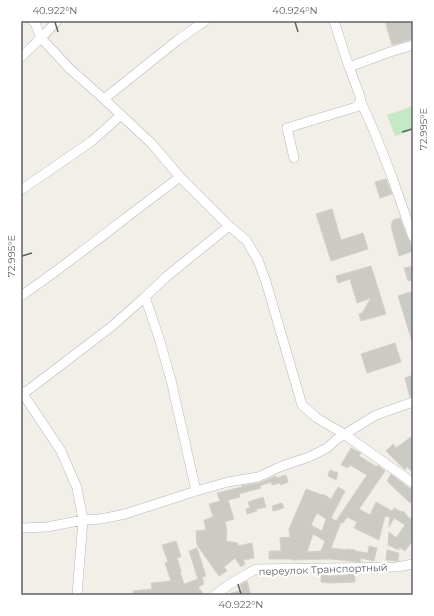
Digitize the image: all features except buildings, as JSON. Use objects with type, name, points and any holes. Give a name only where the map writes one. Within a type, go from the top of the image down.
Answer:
[{"type":"street","points":[[33,21],[41,38],[70,69],[152,144],[180,177],[229,226],[246,240],[258,260],[266,282],[302,405],[317,418],[344,434],[413,483]]},
{"type":"street","points":[[21,57],[57,21]]},
{"type":"street","points":[[104,99],[179,39],[205,21]]},
{"type":"street","points":[[334,21],[361,102],[392,177],[413,237]]},
{"type":"street","points":[[349,67],[413,45]]},
{"type":"street","points":[[294,158],[287,128],[356,107],[361,102]]},
{"type":"street","points":[[21,190],[92,141],[121,115]]},
{"type":"street","points":[[21,296],[96,242],[180,177]]},
{"type":"street","points":[[78,595],[84,520],[77,488],[61,451],[22,392],[111,327],[166,277],[229,226]]},
{"type":"street","points":[[145,297],[171,380],[196,491]]},
{"type":"street","points":[[21,528],[47,527],[125,514],[228,482],[258,477],[282,466],[309,457],[326,448],[344,434],[376,415],[413,402]]},
{"type":"street","name":"переулок Транспортный","points":[[215,595],[230,584],[256,569],[397,567],[413,564]]},
{"type":"green space","points":[[413,106],[413,130],[395,136],[387,115]]}]
